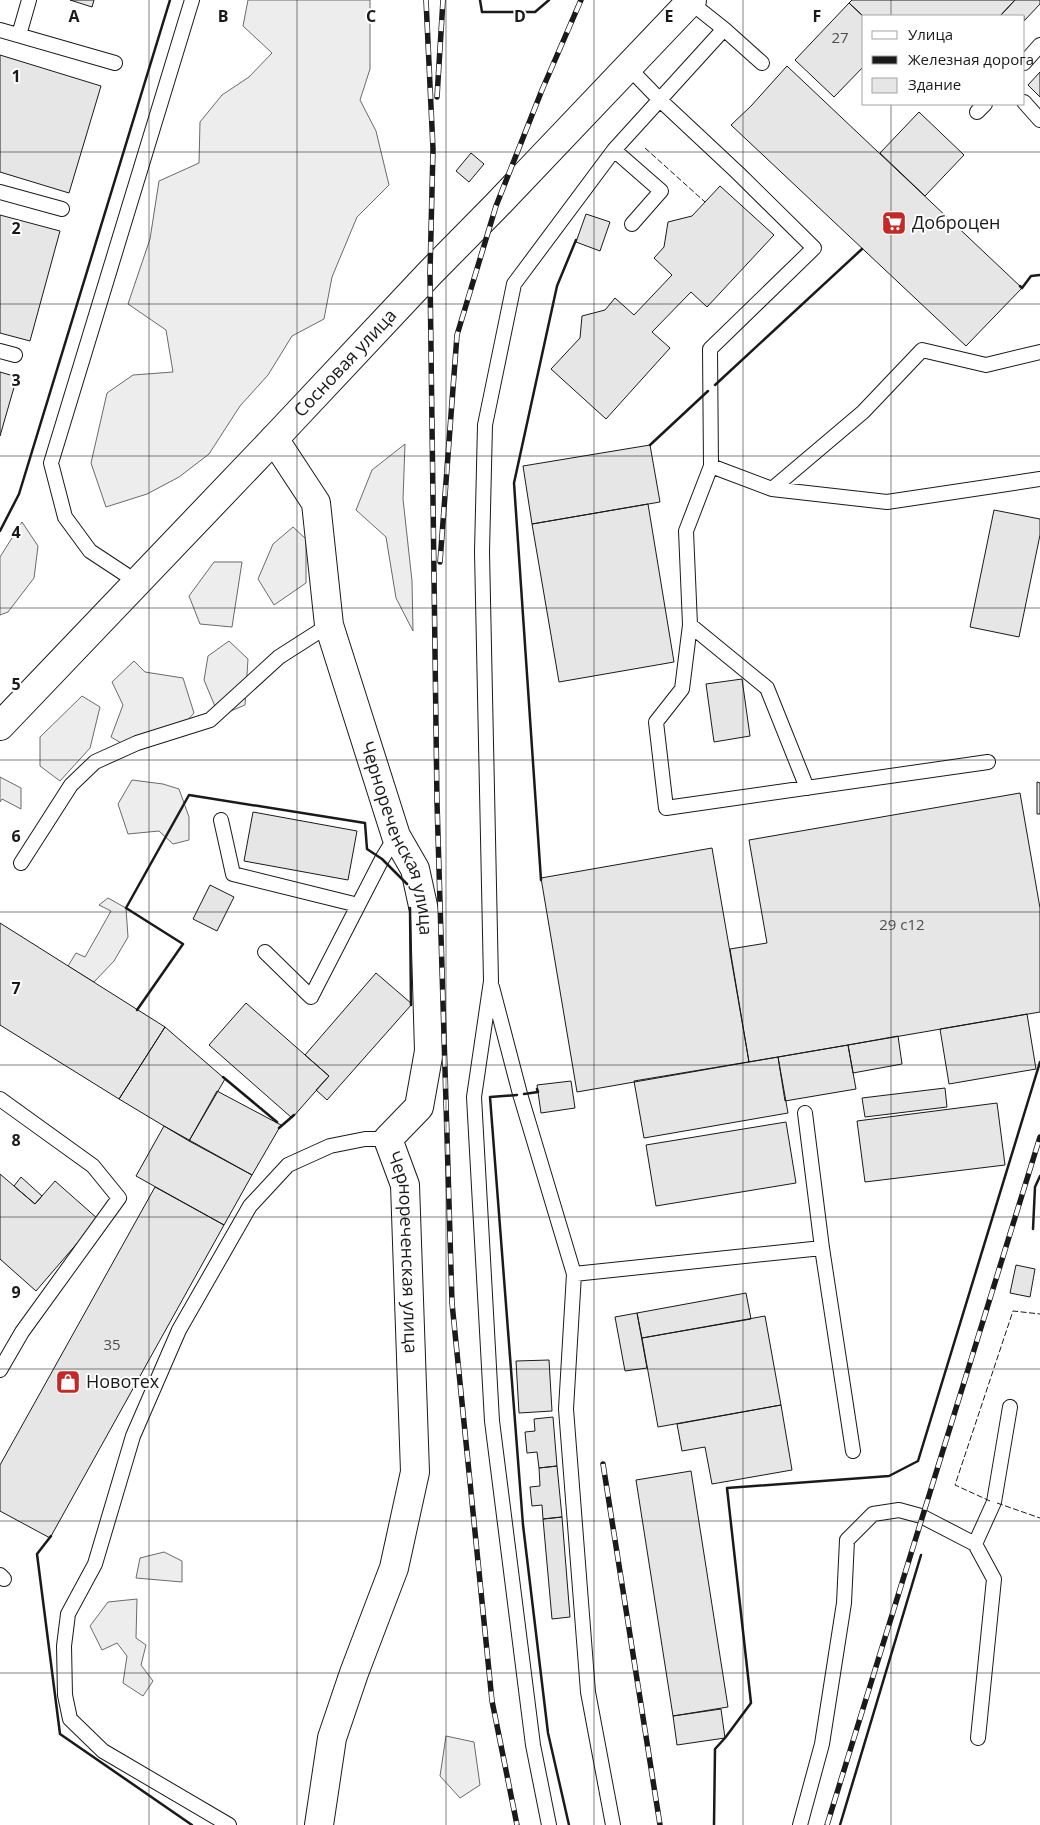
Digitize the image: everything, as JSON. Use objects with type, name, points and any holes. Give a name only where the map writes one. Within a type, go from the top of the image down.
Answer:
[{"type":"street","name":"Сосновая улица","points":[[0,726],[691,1]]},
{"type":"street","name":"Чернореченская улица","points":[[274,439],[316,504],[329,625],[396,836],[415,869],[426,915],[429,1051],[419,1107],[388,1139],[405,1185],[415,1472],[394,1568],[354,1673],[332,1738],[319,1825]]},
{"type":"lane","points":[[19,35],[29,0]]},
{"type":"lane","points":[[137,582],[90,551],[65,517],[51,463],[192,0]]},
{"type":"lane","points":[[691,1],[762,62]]},
{"type":"lane","points":[[548,1825],[533,1745],[492,1421],[474,1097],[491,981],[482,552],[485,425],[514,284],[614,150],[724,29]]},
{"type":"lane","points":[[0,30],[115,63]]},
{"type":"lane","points":[[1025,62],[1040,46]]},
{"type":"lane","points":[[628,67],[814,248],[710,349],[711,466],[686,531],[690,625],[682,689],[656,722],[666,808],[988,762]]},
{"type":"lane","points":[[1025,103],[1040,120]]},
{"type":"lane","points":[[614,150],[660,191],[632,224]]},
{"type":"lane","points":[[0,192],[62,209]]},
{"type":"lane","points":[[772,489],[862,412],[922,350],[986,365],[1040,352]]},
{"type":"lane","points":[[0,351],[15,355]]},
{"type":"lane","points":[[711,466],[772,489],[887,502],[1040,478]]},
{"type":"lane","points":[[21,863],[71,785],[95,762],[136,743],[210,720],[279,657],[329,625]]},
{"type":"lane","points":[[690,625],[768,688],[807,788]]},
{"type":"lane","points":[[221,820],[234,874],[358,905]]},
{"type":"lane","points":[[265,952],[311,997],[396,836]]},
{"type":"lane","points":[[491,981],[520,1094],[574,1274],[566,1409],[588,1692],[613,1825]]},
{"type":"lane","points":[[0,1099],[94,1166],[119,1198],[22,1332],[0,1370]]},
{"type":"lane","points":[[805,1112],[822,1248],[853,1451]]},
{"type":"lane","points":[[229,1825],[103,1751],[70,1719],[65,1695],[64,1646],[68,1614],[96,1564],[133,1436],[179,1330],[250,1206],[288,1165],[330,1146],[365,1139],[388,1139]]},
{"type":"lane","points":[[574,1274],[822,1248]]},
{"type":"lane","points":[[976,1544],[994,1502],[1010,1407]]},
{"type":"lane","points":[[800,1825],[822,1744],[844,1603],[847,1540],[873,1514],[899,1510],[922,1516],[976,1544],[994,1579],[978,1738]]},
{"type":"shaded area","points":[[248,0],[370,0],[370,69],[360,100],[376,131],[389,185],[357,217],[332,277],[324,319],[292,336],[268,375],[240,406],[209,454],[179,477],[147,494],[106,507],[91,463],[107,393],[133,375],[173,372],[166,330],[128,304],[150,239],[159,181],[199,163],[200,122],[222,95],[249,77],[272,53],[243,26]]},
{"type":"shaded area","points":[[405,444],[403,499],[412,581],[413,631],[396,598],[386,537],[356,510],[372,470]]},
{"type":"shaded area","points":[[22,522],[38,546],[34,578],[8,612],[0,615],[0,557]]},
{"type":"shaded area","points":[[293,527],[306,539],[306,583],[274,605],[258,579],[273,544]]},
{"type":"shaded area","points":[[214,562],[242,562],[232,627],[200,624],[189,596]]},
{"type":"shaded area","points":[[229,641],[248,659],[245,705],[219,716],[204,680],[208,656]]},
{"type":"shaded area","points":[[134,661],[145,672],[183,678],[194,713],[173,736],[155,731],[136,752],[111,737],[123,705],[112,682]]},
{"type":"shaded area","points":[[82,696],[100,707],[90,748],[60,781],[40,766],[40,737]]},
{"type":"shaded area","points":[[0,777],[21,788],[21,809],[2,799],[0,802]]},
{"type":"shaded area","points":[[132,780],[163,784],[179,789],[189,817],[189,840],[173,844],[159,831],[128,834],[118,804]]},
{"type":"shaded area","points":[[108,898],[126,908],[128,937],[114,961],[94,982],[68,966],[76,953],[85,957],[111,911],[99,905]]},
{"type":"shaded area","points":[[164,1552],[182,1561],[182,1582],[136,1578],[140,1558]]},
{"type":"shaded area","points":[[137,1599],[136,1638],[146,1645],[141,1665],[153,1681],[143,1696],[123,1683],[127,1656],[117,1643],[102,1650],[90,1626],[108,1602]]},
{"type":"shaded area","points":[[446,1736],[474,1742],[480,1785],[460,1798],[440,1776]]},
{"type":"building","points":[[70,0],[94,0],[92,7]]},
{"type":"building","points":[[852,0],[1015,0],[1001,15],[862,15],[849,3]]},
{"type":"building","points":[[1015,0],[1040,0],[1040,4],[1025,20],[1025,15],[1001,15]]},
{"type":"building","points":[[849,3],[862,15],[862,68],[834,97],[795,60]]},
{"type":"building","points":[[0,55],[101,86],[69,193],[0,172]]},
{"type":"building","name":"Доброцен","points":[[787,66],[1022,288],[966,346],[731,125]]},
{"type":"building","points":[[1040,72],[1040,97],[1028,85]]},
{"type":"building","points":[[919,112],[964,155],[925,196],[880,153]]},
{"type":"building","points":[[471,153],[484,164],[469,182],[456,171]]},
{"type":"building","points":[[720,186],[774,235],[707,307],[691,292],[652,332],[670,348],[606,419],[551,369],[580,338],[582,316],[605,310],[615,298],[634,315],[672,275],[654,258],[664,247],[668,222],[692,216]]},
{"type":"building","points":[[586,214],[610,222],[600,251],[576,242]]},
{"type":"building","points":[[0,215],[60,231],[30,341],[0,333]]},
{"type":"building","points":[[0,372],[17,377],[0,436]]},
{"type":"building","points":[[650,445],[660,502],[532,524],[523,466]]},
{"type":"building","points":[[648,504],[674,662],[559,682],[532,524]]},
{"type":"building","points":[[994,510],[1040,519],[1040,535],[1019,637],[970,627]]},
{"type":"building","points":[[742,679],[750,736],[714,742],[706,684]]},
{"type":"building","points":[[1037,782],[1040,783],[1040,814],[1037,814]]},
{"type":"building","points":[[1020,793],[1040,908],[1040,1012],[749,1062],[730,949],[767,943],[749,840]]},
{"type":"building","points":[[253,812],[357,831],[348,880],[244,861]]},
{"type":"building","points":[[712,848],[749,1062],[577,1092],[541,878]]},
{"type":"building","points":[[210,885],[234,897],[217,931],[193,919]]},
{"type":"building","points":[[0,923],[165,1027],[119,1099],[0,1025]]},
{"type":"building","points":[[376,973],[412,1004],[327,1100],[316,1090],[329,1076],[305,1055]]},
{"type":"building","points":[[246,1003],[329,1076],[292,1118],[209,1045]]},
{"type":"building","points":[[1027,1014],[1036,1069],[949,1084],[940,1029]]},
{"type":"building","points":[[165,1027],[225,1079],[189,1141],[119,1099]]},
{"type":"building","points":[[898,1036],[902,1064],[853,1073],[848,1045]]},
{"type":"building","points":[[848,1045],[856,1089],[785,1101],[778,1057]]},
{"type":"building","points":[[778,1057],[788,1113],[644,1138],[634,1081]]},
{"type":"building","points":[[571,1081],[575,1108],[541,1113],[537,1085]]},
{"type":"building","points":[[945,1088],[947,1107],[865,1117],[862,1098]]},
{"type":"building","points":[[217,1091],[281,1125],[252,1175],[189,1141]]},
{"type":"building","points":[[997,1103],[1005,1165],[865,1182],[857,1121]]},
{"type":"building","points":[[786,1122],[796,1183],[656,1206],[646,1145]]},
{"type":"building","points":[[164,1126],[252,1175],[224,1225],[136,1176]]},
{"type":"building","points":[[0,1174],[35,1204],[55,1181],[98,1219],[36,1291],[0,1259]]},
{"type":"building","points":[[21,1177],[42,1196],[35,1204],[14,1186]]},
{"type":"building","points":[[155,1187],[224,1225],[50,1538],[0,1511],[0,1465]]},
{"type":"building","points":[[1016,1265],[1035,1269],[1030,1297],[1010,1293]]},
{"type":"building","points":[[746,1293],[751,1319],[642,1338],[637,1313]]},
{"type":"building","points":[[637,1313],[647,1368],[625,1371],[615,1317]]},
{"type":"building","points":[[765,1316],[781,1405],[658,1427],[642,1338]]},
{"type":"building","points":[[549,1360],[552,1411],[519,1413],[516,1361]]},
{"type":"building","points":[[781,1405],[792,1470],[712,1484],[705,1447],[682,1451],[677,1424]]},
{"type":"building","points":[[553,1417],[557,1466],[539,1468],[537,1452],[527,1453],[525,1432],[535,1431],[534,1419]]},
{"type":"building","points":[[557,1466],[562,1517],[543,1519],[542,1505],[532,1506],[530,1487],[540,1486],[539,1468]]},
{"type":"building","points":[[691,1471],[728,1707],[673,1716],[636,1480]]},
{"type":"building","points":[[562,1517],[570,1617],[552,1619],[543,1519]]},
{"type":"building","points":[[721,1709],[725,1738],[677,1745],[673,1716]]},
{"type":"railway","points":[[426,0],[433,149],[430,273],[437,802],[452,1303],[492,1701],[517,1825]]},
{"type":"railway","points":[[437,97],[443,0]]},
{"type":"railway","points":[[440,562],[457,335],[496,206],[542,90],[581,0]]},
{"type":"railway","points":[[827,1825],[1040,1137]]},
{"type":"railway","points":[[603,1464],[660,1825]]},
{"type":"fence","points":[[645,148],[705,202]]},
{"type":"fence","points":[[990,1501],[955,1485],[1013,1311],[1040,1314]]},
{"type":"fence","points":[[997,1503],[1040,1518]]},
{"type":"wall","points":[[0,531],[19,494],[170,0]]},
{"type":"wall","points":[[480,0],[482,12],[535,12],[549,0]]},
{"type":"wall","points":[[541,880],[514,483],[557,286],[576,240]]},
{"type":"wall","points":[[715,385],[862,249]]},
{"type":"wall","points":[[1020,286],[1022,288],[1031,276],[1040,275]]},
{"type":"wall","points":[[650,445],[708,391]]},
{"type":"wall","points":[[137,1010],[183,944],[126,908],[189,795],[365,823],[367,849],[382,859],[407,884]]},
{"type":"wall","points":[[410,908],[411,1005]]},
{"type":"wall","points":[[714,1825],[715,1749],[751,1703],[727,1488],[889,1476],[918,1461],[1040,1062]]},
{"type":"wall","points":[[223,1077],[277,1122]]},
{"type":"wall","points":[[524,1094],[538,1092],[537,1089]]},
{"type":"wall","points":[[517,1095],[490,1097],[523,1525],[548,1733],[569,1825]]},
{"type":"wall","points":[[279,1128],[294,1115]]},
{"type":"wall","points":[[1033,1229],[1035,1187],[1040,1176]]},
{"type":"wall","points":[[51,1536],[37,1554],[60,1734],[192,1825]]},
{"type":"wall","points":[[840,1825],[921,1555]]},
{"type":"place","name":"Доброцен","points":[[894,223]]},
{"type":"place","name":"Новотех","points":[[68,1382]]}]
